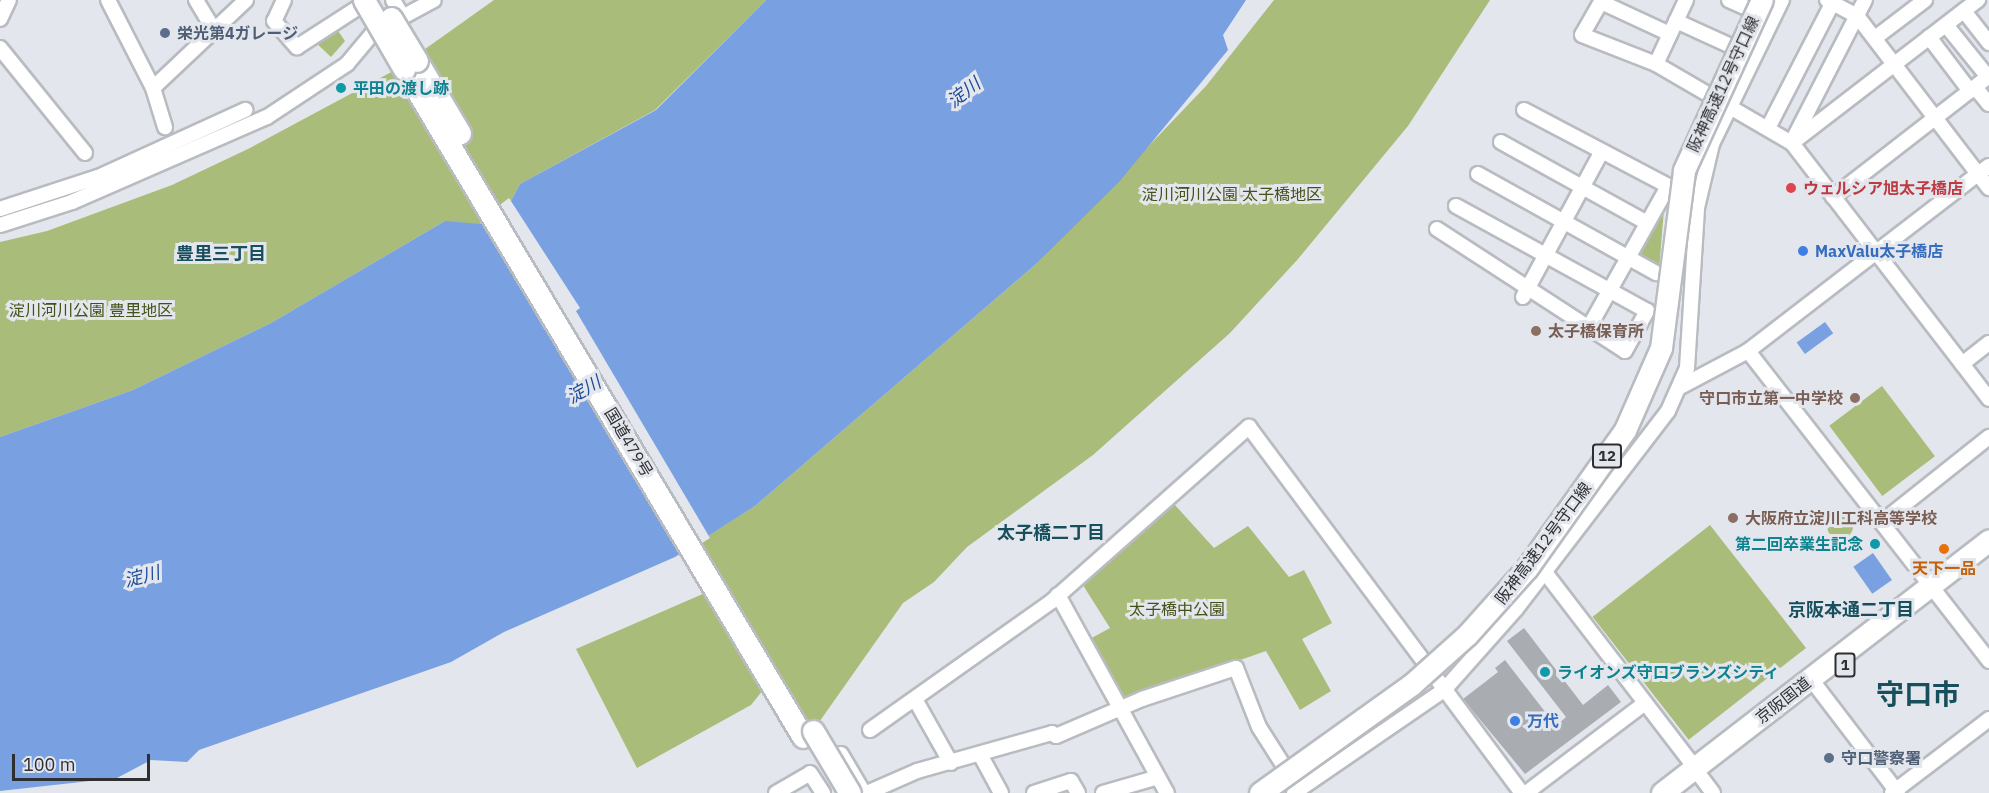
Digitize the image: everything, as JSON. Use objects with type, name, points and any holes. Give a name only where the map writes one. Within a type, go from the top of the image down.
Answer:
[{"type":"highway","name":"国道479号","points":[[381,0],[850,793]]},
{"type":"highway","name":"阪神高速12号守口線","points":[[1280,793],[1419,693],[1475,643],[1537,574],[1636,437],[1674,352],[1692,194],[1703,155],[1775,0]]},
{"type":"highway","name":"阪神高速12号守口線","points":[[1260,793],[1392,699],[1467,635],[1527,568],[1625,429],[1661,348],[1684,170],[1757,3]]},
{"type":"highway","name":"国道479号","points":[[360,5],[837,793]]},
{"type":"highway","name":"京阪国道","points":[[1681,793],[1703,779],[1817,687],[1934,590],[1989,540]]},
{"type":"highway","name":"京阪国道","points":[[1662,793],[1703,779],[1934,590],[1989,555]]},
{"type":"street","points":[[0,19],[9,0]]},
{"type":"street","points":[[108,0],[153,88],[165,127]]},
{"type":"street","points":[[196,0],[213,28]]},
{"type":"street","points":[[153,88],[213,28],[246,0]]},
{"type":"street","points":[[284,0],[274,21],[297,47],[360,5],[381,0]]},
{"type":"street","points":[[393,0],[403,17]]},
{"type":"street","points":[[0,225],[72,202],[267,117],[347,64],[373,33],[434,0]]},
{"type":"street","points":[[1656,64],[1686,0]]},
{"type":"street","points":[[1588,329],[1647,223],[1670,188],[1709,94],[1757,3],[1730,0]]},
{"type":"street","points":[[1682,386],[1697,208],[1712,144],[1729,104],[1782,0]]},
{"type":"street","points":[[1792,143],[1865,0]]},
{"type":"street","points":[[1857,16],[1877,0]]},
{"type":"street","points":[[1875,38],[1925,0]]},
{"type":"street","points":[[1792,143],[1978,0]]},
{"type":"street","points":[[1733,47],[1673,28],[1602,1],[1582,35],[1656,64],[1729,104],[1792,143],[1989,399]]},
{"type":"street","points":[[1768,128],[1831,1],[1857,16],[1936,119],[1984,170],[1989,188]]},
{"type":"street","points":[[360,5],[373,33]]},
{"type":"street","points":[[1964,11],[1989,43]]},
{"type":"street","points":[[1833,197],[1936,119],[1988,76],[1946,25]]},
{"type":"street","points":[[1929,37],[1973,89],[1989,104]]},
{"type":"street","points":[[0,48],[85,153]]},
{"type":"street","points":[[0,209],[98,177],[245,110]]},
{"type":"street","points":[[1524,110],[1670,188]]},
{"type":"street","points":[[1501,142],[1647,223]]},
{"type":"street","points":[[1526,292],[1601,153]]},
{"type":"street","points":[[1294,793],[1444,690],[1545,573],[1682,386],[1748,351],[1984,170]]},
{"type":"street","points":[[1478,174],[1656,273]]},
{"type":"street","points":[[1247,793],[1429,665],[1530,552],[1645,378],[1659,326],[1670,188]]},
{"type":"street","points":[[1437,229],[1526,292],[1625,351],[1647,311],[1456,206]]},
{"type":"street","points":[[1962,364],[1989,343]]},
{"type":"street","points":[[1748,351],[1934,590],[1986,652]]},
{"type":"street","points":[[870,730],[916,701],[1058,595],[1249,428],[1429,665],[1444,690],[1524,793],[1645,703]]},
{"type":"street","points":[[1882,522],[1989,437]]},
{"type":"street","points":[[1530,552],[1703,779]]},
{"type":"street","points":[[1058,595],[1124,708],[1155,778],[1167,793]]},
{"type":"street","points":[[841,754],[865,793],[951,763],[981,756],[1052,733],[1056,736],[1124,708],[1236,668],[1259,727],[1285,768]]},
{"type":"street","points":[[1817,687],[1895,792],[1989,719]]},
{"type":"street","points":[[916,701],[951,763]]},
{"type":"street","points":[[981,756],[1001,793]]},
{"type":"street","points":[[776,793],[810,773],[823,793]]},
{"type":"street","points":[[1102,793],[1155,778]]},
{"type":"street","points":[[1034,793],[1071,781],[1078,793]]},
{"type":"green space","name":"淀川河川公園 豊里地区","points":[[494,0],[766,0],[655,110],[520,184],[511,201],[480,224],[461,231],[445,221],[271,323],[133,390],[0,437],[0,242],[47,231],[172,185],[250,148],[397,69]]},
{"type":"green space","name":"淀川河川公園 太子橋地区","points":[[1274,0],[1490,0],[1408,126],[1298,259],[1230,333],[1093,455],[967,547],[934,582],[903,603],[810,735],[696,543],[755,506],[1036,264],[1206,86]]},
{"type":"green space","points":[[334,25],[345,41],[331,57],[313,40]]},
{"type":"green space","points":[[1660,207],[1664,209],[1659,270],[1636,258]]},
{"type":"green space","points":[[1882,386],[1935,456],[1882,496],[1829,426]]},
{"type":"green space","name":"太子橋中公園","points":[[1174,504],[1214,548],[1248,526],[1289,577],[1304,570],[1332,623],[1302,639],[1331,691],[1300,710],[1266,651],[1123,701],[1088,640],[1110,628],[1081,582]]},
{"type":"green space","points":[[1840,513],[1849,517],[1853,526],[1849,535],[1840,539],[1831,535],[1827,526],[1831,517]]},
{"type":"green space","points":[[1710,525],[1806,648],[1689,740],[1593,617]]},
{"type":"green space","points":[[705,593],[763,690],[751,705],[637,768],[576,649]]},
{"type":"water","name":"淀川","points":[[766,0],[1246,0],[1223,35],[1228,50],[1119,182],[1036,264],[755,506],[675,557],[504,632],[451,662],[199,750],[187,762],[151,760],[117,778],[0,791],[0,437],[133,390],[271,323],[445,221],[481,224],[511,201],[520,184],[656,110]]},
{"type":"water","points":[[1825,322],[1833,333],[1805,354],[1797,343]]},
{"type":"water","points":[[1873,553],[1892,580],[1872,594],[1853,567]]},
{"type":"pier","points":[[509,198],[580,308],[576,311],[710,538],[680,557],[683,554],[549,326],[544,329],[529,303],[533,300],[484,217]]},
{"type":"building","name":"万代","points":[[1524,628],[1583,705],[1608,685],[1621,702],[1525,774],[1463,699],[1498,672],[1495,668],[1505,660],[1556,726],[1566,717],[1507,641]]},
{"type":"place","name":"栄光第4ガレージ","points":[[165,33]]},
{"type":"place","name":"平田の渡し跡","points":[[341,88]]},
{"type":"place","name":"ウェルシア旭太子橋店","points":[[1791,188]]},
{"type":"place","name":"MaxValu太子橋店","points":[[1803,251]]},
{"type":"place","name":"太子橋保育所","points":[[1536,331]]},
{"type":"place","name":"守口市立第一中学校","points":[[1855,398]]},
{"type":"place","name":"大阪府立淀川工科高等学校","points":[[1733,518]]},
{"type":"place","name":"第二回卒業生記念","points":[[1875,544]]},
{"type":"place","name":"天下一品","points":[[1944,549]]},
{"type":"place","name":"ライオンズ守口ブランズシティ","points":[[1545,672]]},
{"type":"place","name":"万代","points":[[1515,721]]},
{"type":"place","name":"守口警察署","points":[[1829,758]]},
{"type":"district","name":"豊里三丁目","points":[[221,254]]},
{"type":"district","name":"太子橋二丁目","points":[[1051,533]]},
{"type":"district","name":"京阪本通二丁目","points":[[1851,610]]},
{"type":"district","name":"守口市","points":[[1918,694]]}]
